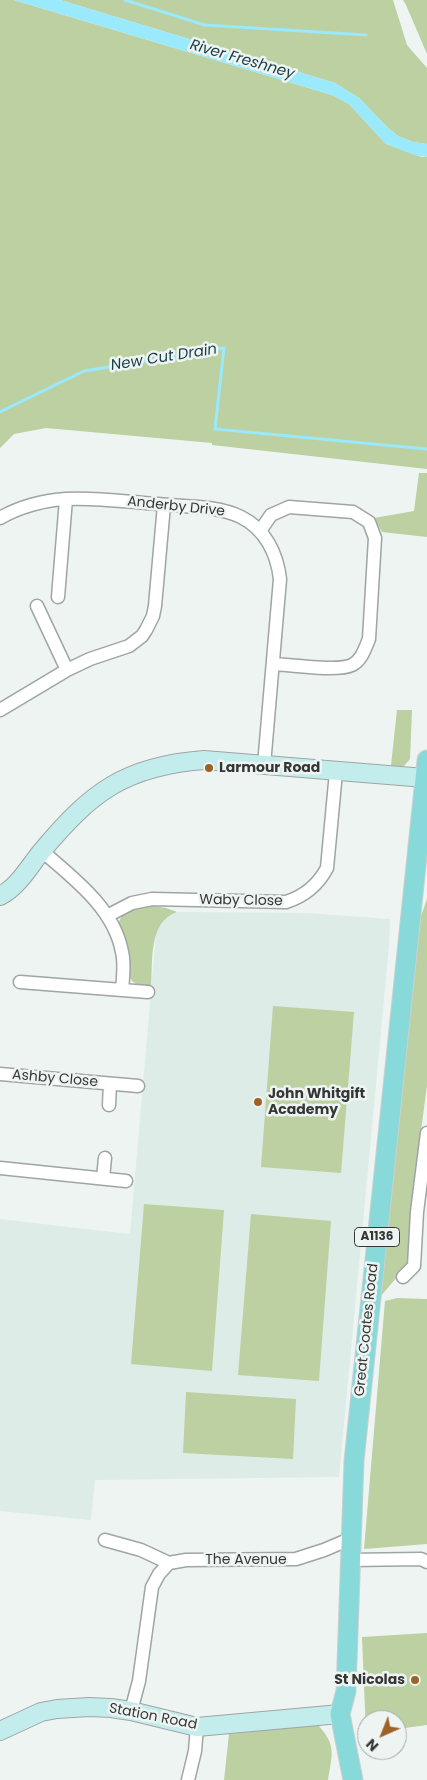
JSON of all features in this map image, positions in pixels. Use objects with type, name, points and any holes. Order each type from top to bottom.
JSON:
[{"type":"main road","name":"Great Coates Road","points":[[353,1780],[340,1714],[346,1691],[349,1560],[354,1462],[426,774]]},
{"type":"street","name":"Anderby Drive","points":[[0,518],[33,504],[66,499],[100,499],[225,511],[241,517],[260,531],[269,542],[274,553],[280,578],[264,765]]},
{"type":"street","points":[[58,597],[66,499]]},
{"type":"street","points":[[0,710],[68,670],[90,659],[128,646],[142,636],[153,616],[155,606],[164,505]]},
{"type":"street","points":[[260,531],[270,515],[289,507],[353,512],[369,522],[375,538],[368,639],[363,654],[353,665],[339,668],[274,664]]},
{"type":"street","points":[[37,606],[68,670]]},
{"type":"street","points":[[0,896],[14,886],[78,810],[108,788],[140,772],[173,763],[204,760],[336,772],[426,774]]},
{"type":"street","name":"Waby Close","points":[[107,916],[132,903],[152,899],[286,902],[298,899],[320,881],[327,868],[336,772]]},
{"type":"street","points":[[42,851],[94,898],[107,916],[122,951],[124,966],[122,990]]},
{"type":"street","points":[[20,982],[148,992]]},
{"type":"street","name":"Ashby Close","points":[[0,1074],[138,1086]]},
{"type":"street","name":"Ashby Close","points":[[109,1105],[110,1084]]},
{"type":"street","points":[[403,1277],[414,1266],[417,1212],[427,1133]]},
{"type":"street","points":[[103,1178],[105,1158]]},
{"type":"street","points":[[0,1168],[126,1181]]},
{"type":"street","name":"The Avenue","points":[[169,1563],[186,1560],[296,1559],[350,1539]]},
{"type":"street","points":[[105,1540],[142,1550],[169,1563],[159,1574],[152,1586],[139,1681],[131,1711]]},
{"type":"street","points":[[349,1560],[421,1558],[427,1562]]},
{"type":"street","name":"Station Road","points":[[0,1731],[33,1715],[57,1709],[110,1708],[131,1711],[197,1727],[340,1714]]},
{"type":"street","points":[[188,1780],[195,1751],[197,1727]]},
{"type":"shaded area","name":"John Whitgift Academy","points":[[177,912],[307,913],[390,919],[339,1477],[95,1480],[91,1520],[0,1511],[0,1219],[130,1234],[156,934],[158,928],[167,917]]},
{"type":"green space","points":[[0,0],[14,0],[332,95],[349,104],[386,144],[422,157],[427,157],[427,469],[212,445],[212,443],[46,428],[14,434],[0,448]]},
{"type":"green space","points":[[60,0],[393,0],[407,45],[427,68],[427,144],[413,142],[398,136],[359,98],[335,83]]},
{"type":"green space","points":[[403,0],[427,0],[427,54],[406,5]]},
{"type":"green space","points":[[419,473],[427,473],[427,537],[382,532],[374,518],[414,511]]},
{"type":"green space","points":[[397,710],[412,710],[410,759],[404,766],[397,767],[391,765]]},
{"type":"green space","points":[[427,899],[427,1085],[408,1264],[375,1303],[421,916]]},
{"type":"green space","points":[[153,906],[177,912],[161,924],[157,933],[152,954],[151,986],[138,985],[129,976],[117,926],[124,911]]},
{"type":"green space","points":[[273,1006],[354,1012],[341,1173],[261,1167]]},
{"type":"green space","points":[[144,1204],[224,1210],[212,1371],[131,1364]]},
{"type":"green space","points":[[251,1214],[331,1221],[319,1381],[238,1375]]},
{"type":"green space","points":[[397,1298],[427,1299],[427,1544],[364,1549],[385,1301]]},
{"type":"green space","points":[[186,1392],[296,1399],[293,1459],[183,1453]]},
{"type":"green space","points":[[427,1633],[427,1725],[407,1728],[407,1710],[365,1710],[362,1637]]},
{"type":"green space","points":[[318,1725],[331,1745],[332,1757],[328,1780],[224,1780],[229,1734]]},
{"type":"water","name":"River Freshney","points":[[14,0],[60,0],[335,83],[359,98],[398,136],[413,142],[427,144],[427,157],[414,155],[386,144],[349,104],[332,95]]},
{"type":"waterway","points":[[125,0],[205,25],[366,35]]},
{"type":"waterway","name":"New Cut Drain","points":[[0,412],[84,371],[224,348],[215,429],[427,449]]},
{"type":"place","name":"Larmour Road","points":[[209,768]]},
{"type":"place","name":"John Whitgift Academy","points":[[258,1102]]},
{"type":"place","name":"St Nicolas","points":[[415,1680]]}]
